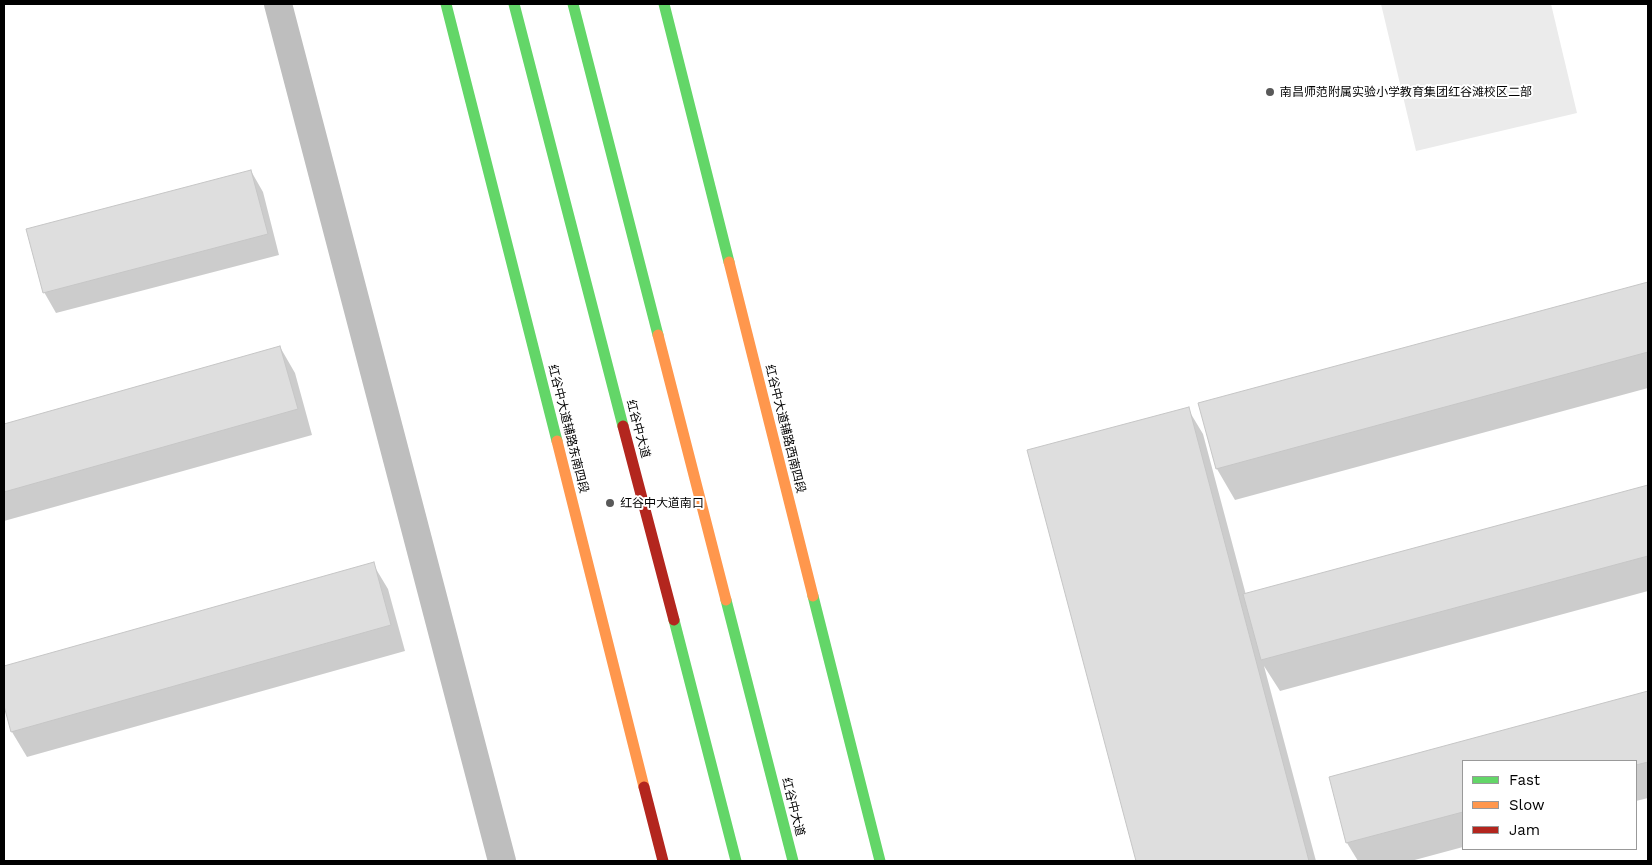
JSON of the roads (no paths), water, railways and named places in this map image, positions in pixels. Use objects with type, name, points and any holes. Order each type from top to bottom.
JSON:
[{"type":"street","points":[[278,4],[502,861]]},
{"type":"street","name":"红谷中大道辅路东南四段","points":[[446,4],[663,861]]},
{"type":"street","name":"红谷中大道","points":[[514,4],[736,861]]},
{"type":"street","name":"红谷中大道","points":[[573,4],[793,861]]},
{"type":"street","name":"红谷中大道辅路西南四段","points":[[664,4],[880,861]]},
{"type":"place","name":"南昌师范附属实验小学教育集团红谷滩校区二部","points":[[1270,92]]},
{"type":"place","name":"红谷中大道南口","points":[[610,503]]}]
